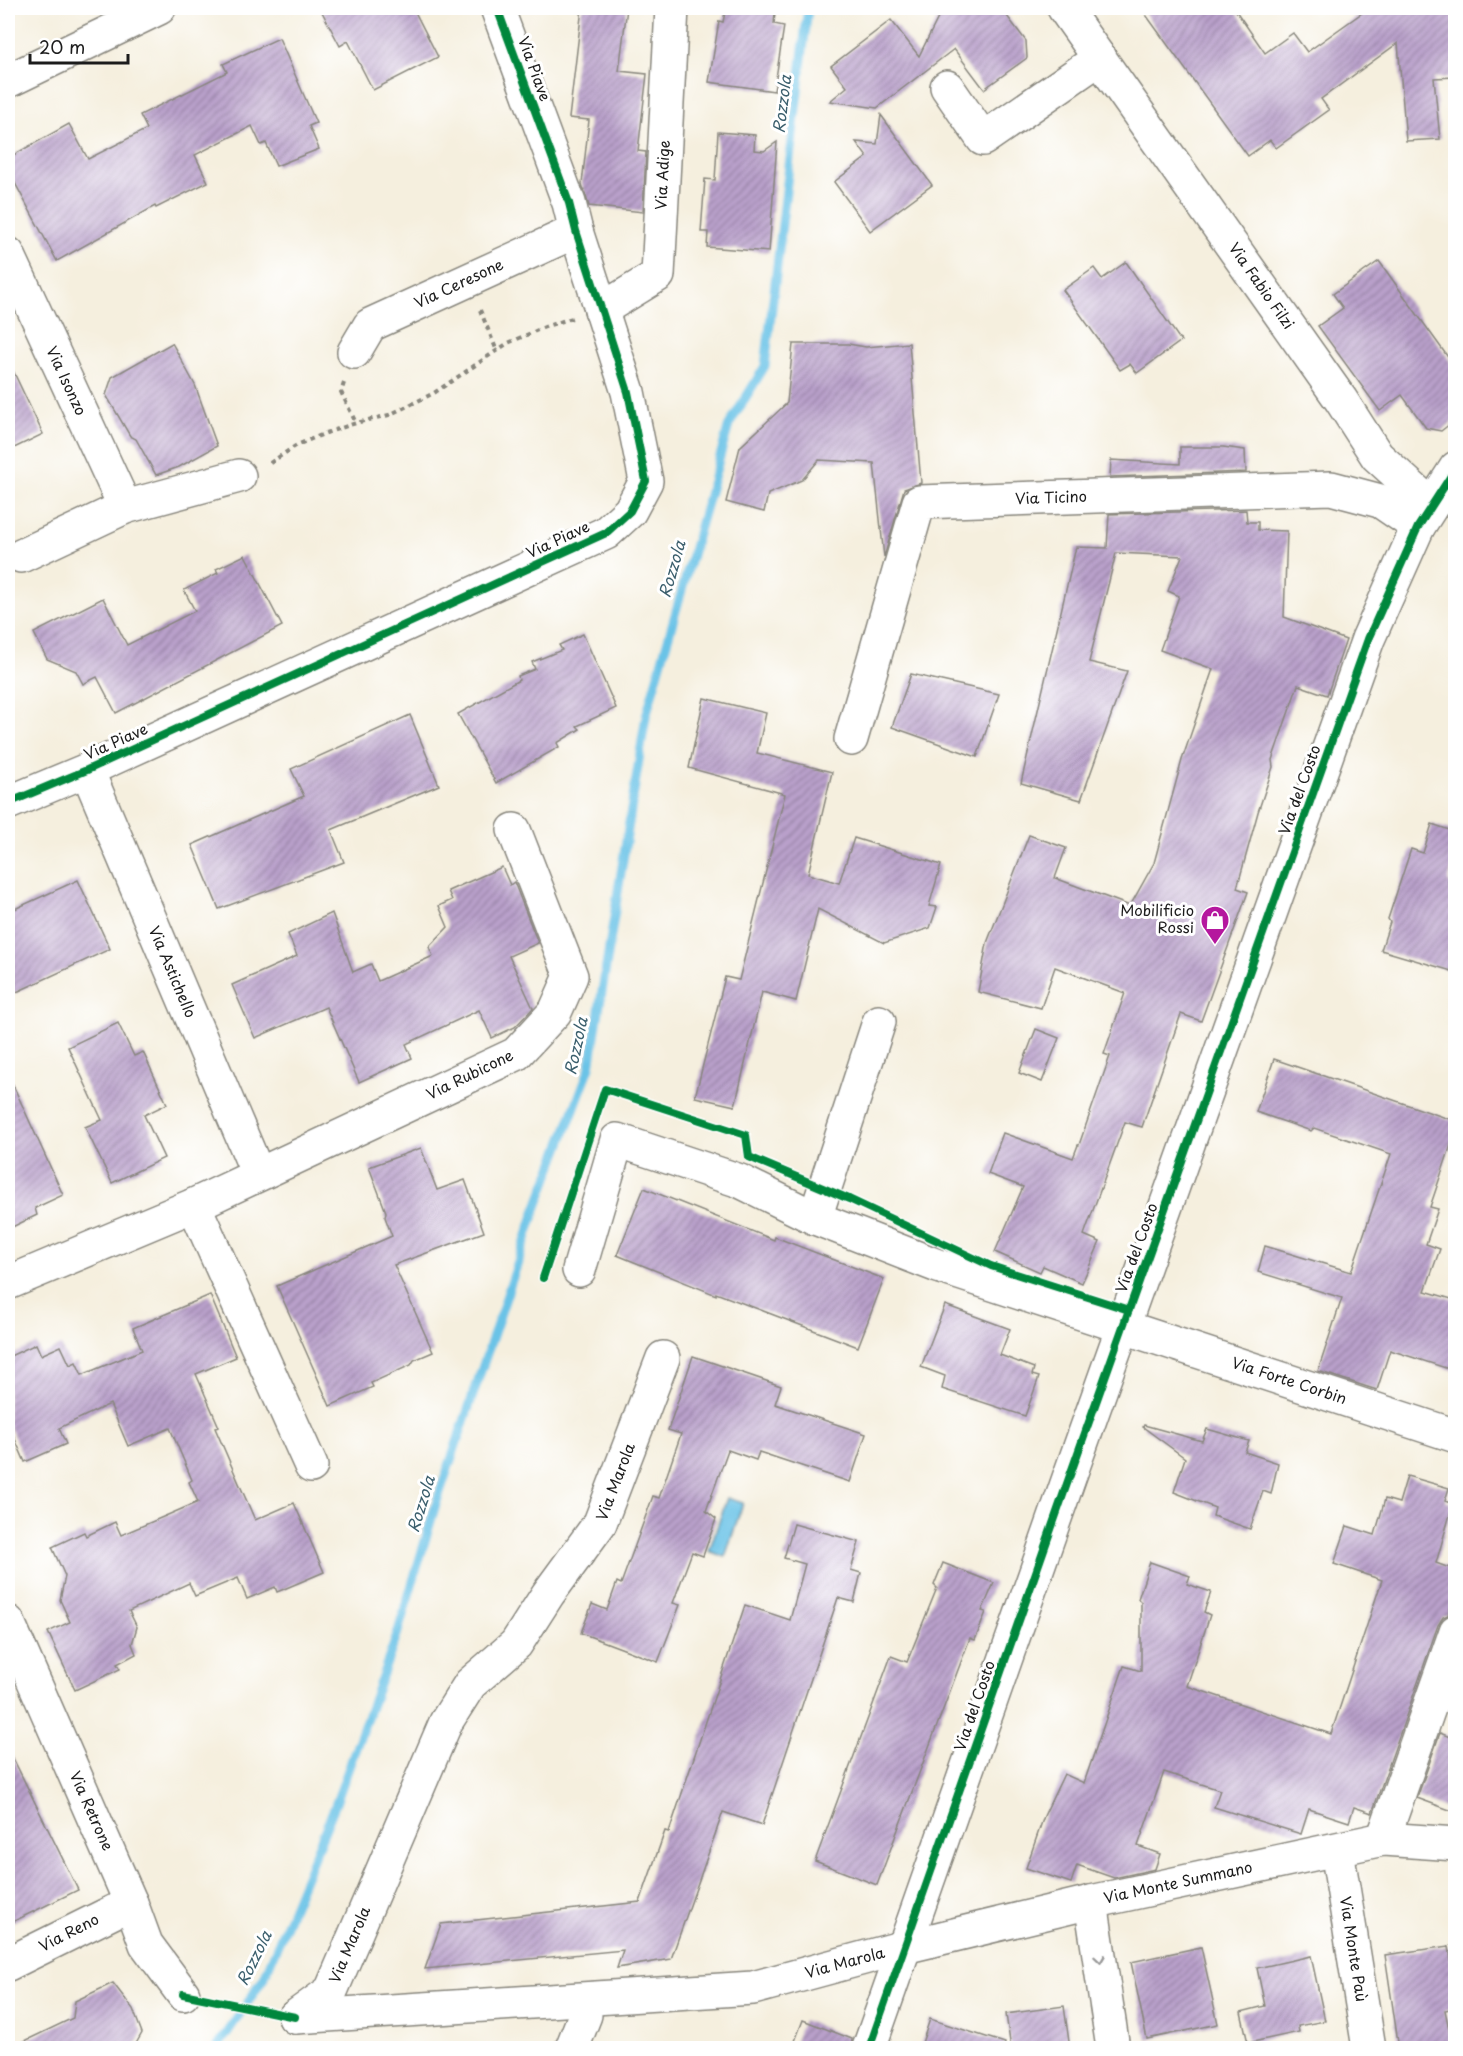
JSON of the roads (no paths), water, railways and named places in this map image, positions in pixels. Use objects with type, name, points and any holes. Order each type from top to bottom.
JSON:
[{"type":"street","points":[[8,81],[159,8]]},
{"type":"street","name":"Via Piave","points":[[8,804],[606,533],[630,511],[646,481],[628,392],[569,203],[497,8]]},
{"type":"street","name":"Via Adige","points":[[601,309],[658,275],[672,8]]},
{"type":"street","name":"Via Fabio Filzi","points":[[1064,8],[1334,390],[1377,456],[1441,497]]},
{"type":"street","points":[[947,87],[983,139],[1100,58]]},
{"type":"street","name":"Via Ceresone","points":[[354,352],[370,325],[576,231]]},
{"type":"street","name":"Via Isonzo","points":[[8,254],[125,507]]},
{"type":"street","points":[[21,556],[125,507],[239,476]]},
{"type":"street","name":"Via Ticino","points":[[852,738],[919,502],[1331,488],[1380,501],[1441,497]]},
{"type":"street","name":"Via del Costo","points":[[870,2049],[904,1947],[1368,639],[1441,497]]},
{"type":"street","name":"Via Astichello","points":[[87,770],[258,1174]]},
{"type":"street","name":"Via Rubicone","points":[[8,1282],[194,1204],[516,1054],[555,1012],[571,976],[514,830]]},
{"type":"street","points":[[814,1218],[879,1022]]},
{"type":"street","name":"Via Forte Corbin","points":[[579,1270],[617,1140],[740,1181],[814,1218],[938,1266],[1455,1436]]},
{"type":"street","points":[[194,1204],[311,1466]]},
{"type":"street","name":"Via Marola","points":[[663,1358],[600,1523],[548,1594],[516,1644],[470,1684],[446,1722],[331,1990],[296,2017],[753,1988],[904,1947]]},
{"type":"street","name":"Via Retrone","points":[[8,1622],[131,1903],[146,1944],[183,1994]]},
{"type":"street","points":[[1383,1839],[1455,1631]]},
{"type":"street","name":"Via Monte Summano","points":[[904,1947],[1091,1902],[1383,1839],[1455,1844]]},
{"type":"street","name":"Via Monte Paù","points":[[1337,1850],[1369,2049]]},
{"type":"street","points":[[1091,1902],[1113,2049]]},
{"type":"street","name":"Via Reno","points":[[8,1964],[131,1903]]},
{"type":"street","points":[[572,2049],[585,2015]]},
{"type":"water","points":[[727,1498],[743,1503],[725,1557],[709,1551]]},
{"type":"waterway","name":"Rozzola","points":[[217,2048],[264,1978],[336,1803],[397,1635],[436,1504],[535,1212],[590,1067],[646,716],[729,425],[765,366],[808,8]]},
{"type":"place","name":"Mobilificio Rossi","points":[[1215,946]]}]
